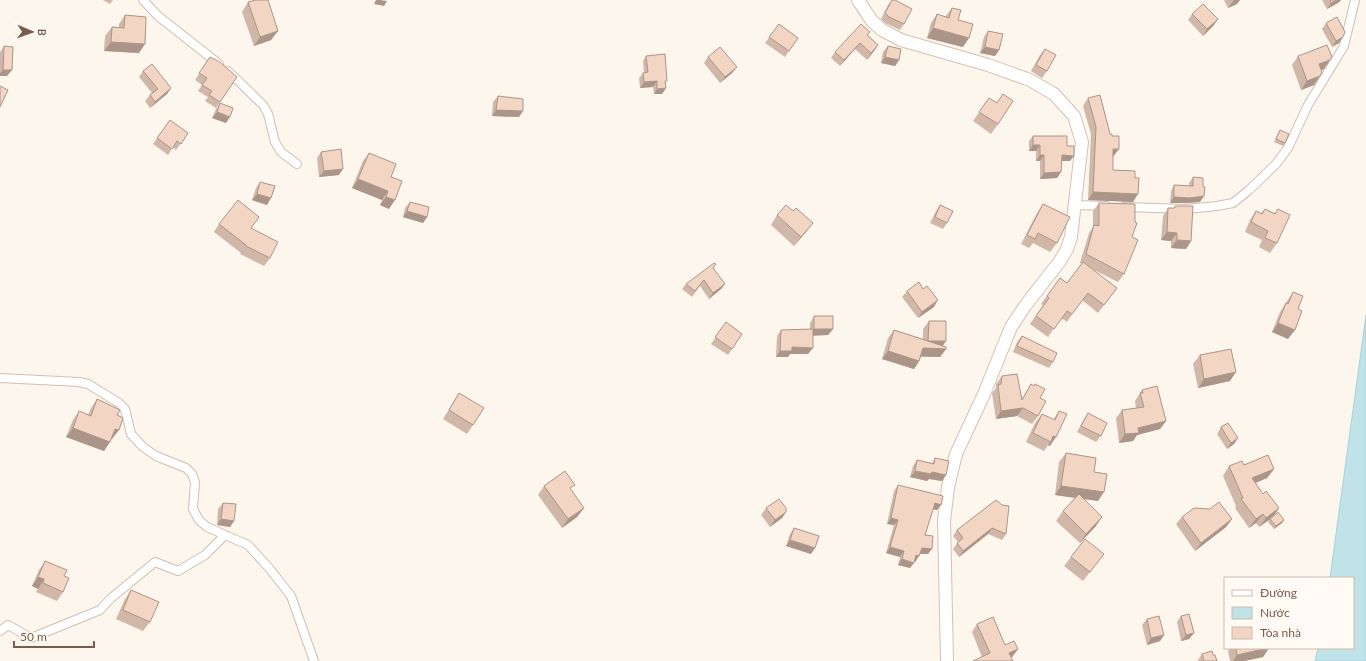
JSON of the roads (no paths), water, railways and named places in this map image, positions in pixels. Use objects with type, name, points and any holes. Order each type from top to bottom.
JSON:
[{"type":"street","points":[[143,0],[158,16],[226,69],[257,99],[268,114],[275,142],[281,152],[297,164]]},
{"type":"street","points":[[858,0],[872,21],[882,30],[901,40],[988,65],[1030,80],[1054,94],[1074,116],[1082,142],[1071,237],[1067,249],[1060,261],[1025,306],[1011,327],[984,394],[956,454],[948,487],[944,521],[947,661]]},
{"type":"street","points":[[1075,205],[1186,209],[1217,206],[1233,202],[1249,190],[1276,164],[1288,148],[1308,105],[1344,46],[1355,0]]},
{"type":"street","points":[[0,378],[79,382],[88,384],[119,403],[125,410],[131,434],[143,447],[156,456],[186,468],[192,474],[195,482],[193,509],[199,520],[207,527],[248,545],[269,568],[291,596],[314,661]]},
{"type":"street","points":[[0,631],[8,625],[31,638],[100,610],[110,599],[155,562],[178,571],[204,555],[225,535]]},
{"type":"water","points":[[1366,315],[1366,661],[1315,661],[1318,649],[1354,649],[1354,577],[1330,577]]}]
